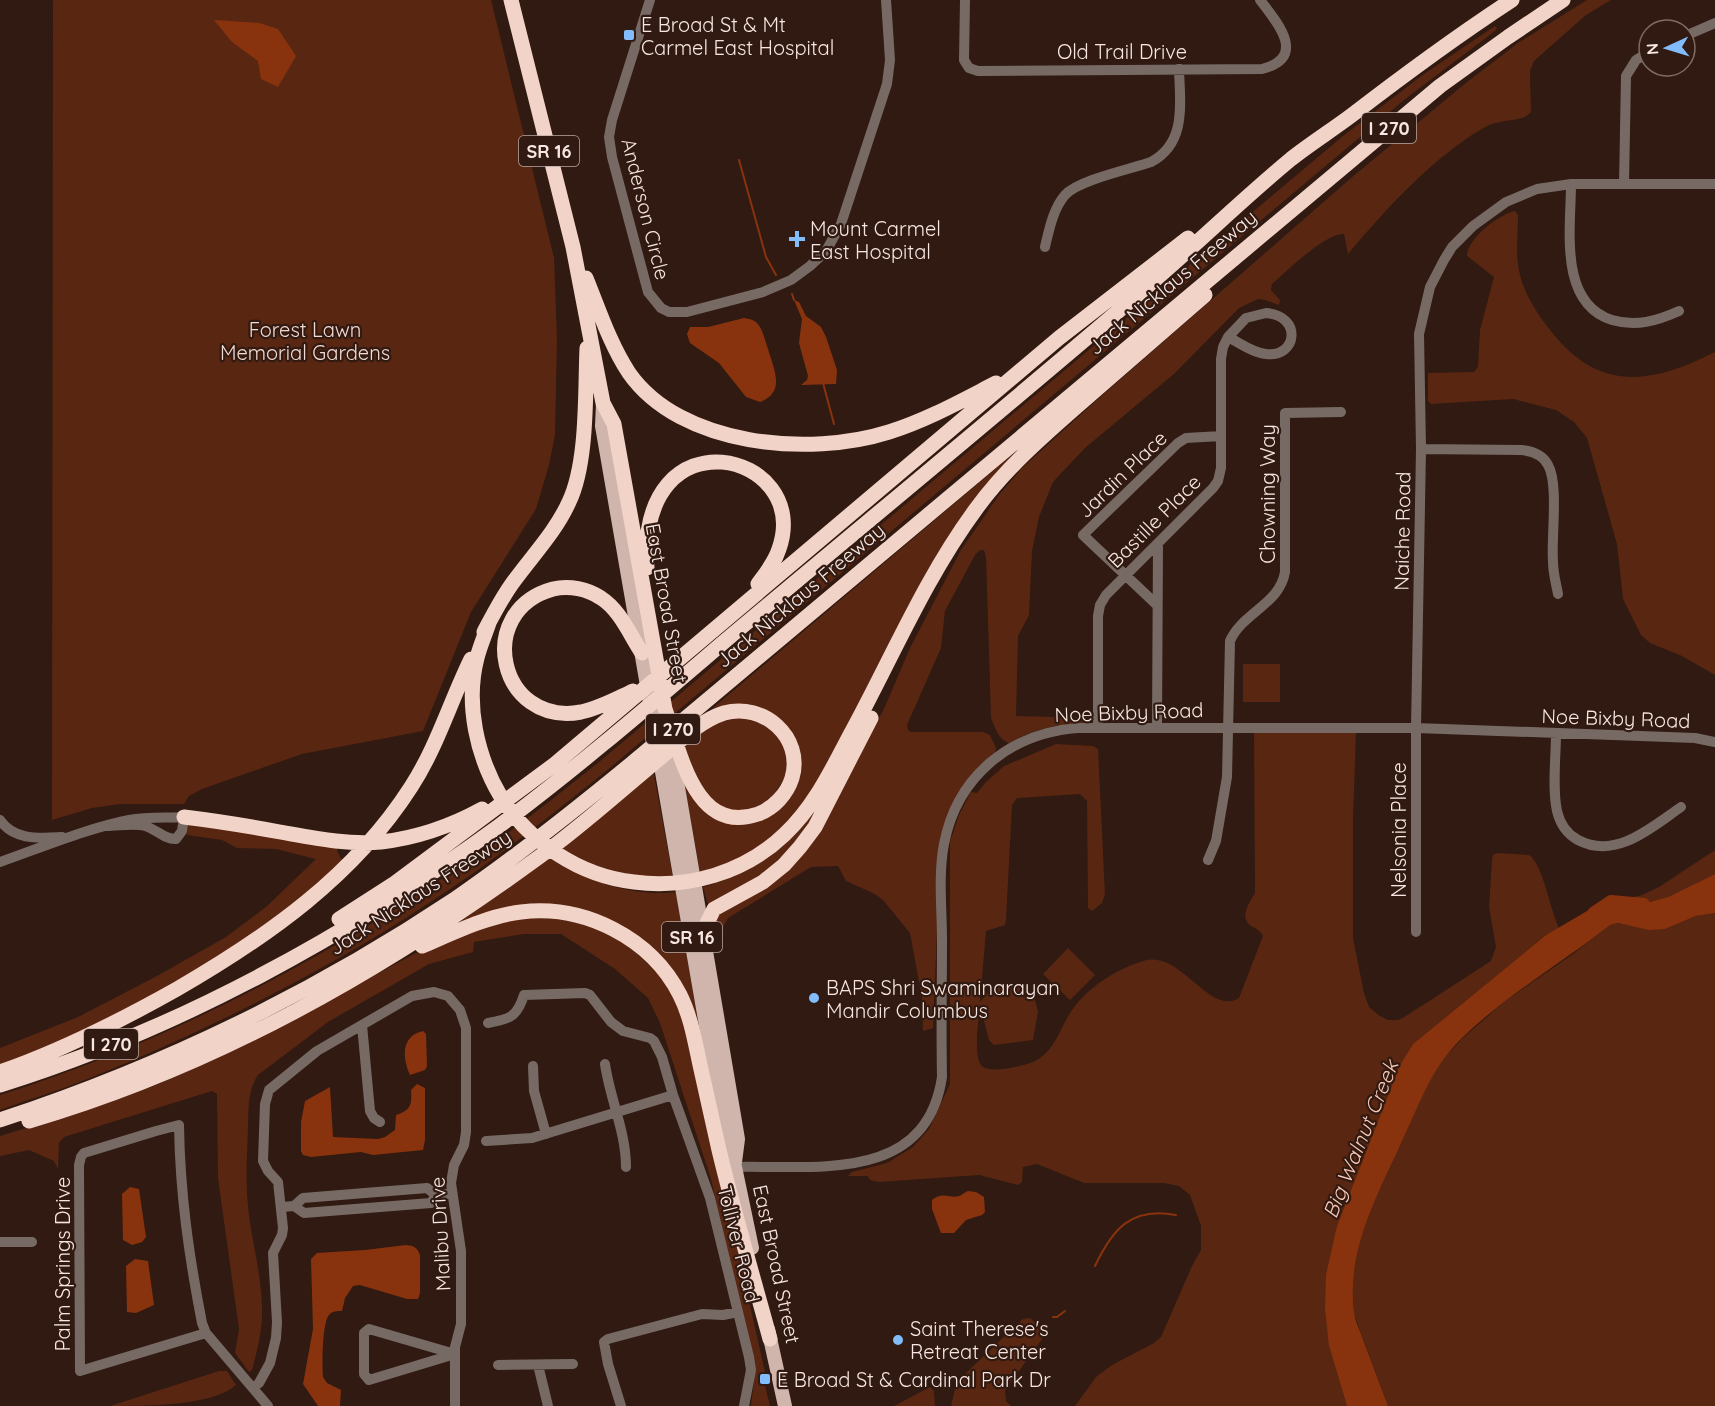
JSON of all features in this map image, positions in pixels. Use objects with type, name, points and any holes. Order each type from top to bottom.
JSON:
[{"type":"highway","name":"East Broad Street","points":[[386,961],[543,854],[685,737],[717,716],[742,711],[754,712],[766,717],[782,731],[789,742],[794,765],[792,777],[781,798],[767,810],[748,816],[736,817],[712,809],[696,791],[676,776],[665,709],[614,424],[603,403],[573,248],[512,0]]},
{"type":"highway","name":"Jack Nicklaus Freeway","points":[[0,1085],[125,1038],[206,1001],[335,933],[406,890],[516,813],[656,699],[1148,285],[1293,158],[1422,61],[1512,0]]},
{"type":"highway","name":"Jack Nicklaus Freeway","points":[[0,1120],[97,1086],[231,1027],[401,934],[492,873],[540,838],[631,764],[1440,86],[1563,0]]},
{"type":"highway","points":[[206,1001],[395,883],[555,764],[1020,370],[1100,305],[1293,158]]},
{"type":"highway","points":[[489,624],[477,658],[473,691],[477,738],[491,778],[509,809],[541,843],[594,873],[617,880],[658,884],[684,882],[715,876],[743,864],[784,835],[820,792],[951,545],[989,492],[1034,444],[1225,278],[1274,225]]},
{"type":"highway","points":[[573,248],[615,349],[630,374],[652,397],[678,416],[732,435],[780,443],[819,444],[877,435],[925,418],[1020,370]]},
{"type":"highway","points":[[0,1072],[58,1050],[124,1018],[205,973],[298,909],[356,858],[385,824],[411,788],[427,760],[468,665],[500,601],[548,537],[570,501],[579,465],[584,426],[587,321]]},
{"type":"highway","points":[[652,637],[647,559],[651,517],[662,491],[674,477],[696,464],[713,461],[738,464],[765,482],[778,501],[783,523],[779,549],[769,570],[721,623]]},
{"type":"highway","points":[[642,653],[612,606],[594,593],[573,587],[543,592],[530,599],[512,620],[504,644],[507,669],[521,694],[535,706],[552,711],[570,713],[594,709],[652,682]]},
{"type":"highway","points":[[704,937],[706,925],[714,909],[775,873],[800,847],[815,827],[874,711],[891,657]]},
{"type":"highway","points":[[184,818],[222,821],[323,839],[380,842],[411,837],[444,826],[522,789]]},
{"type":"highway","points":[[0,1129],[129,1088],[220,1049],[296,1011],[386,961],[451,933],[519,912],[576,914],[592,919],[637,943],[668,975],[687,1013],[726,1179],[770,1339]]},
{"type":"main road","name":"East Broad Street","points":[[603,403],[602,426],[642,653],[676,776],[704,937],[738,1139],[735,1167]]},
{"type":"main road","name":"East Broad Street","points":[[676,776],[726,1141],[735,1167],[785,1406]]},
{"type":"street","name":"Anderson Circle","points":[[650,0],[612,120],[609,131],[610,146],[648,292],[661,308],[679,313],[746,297],[783,285],[810,267],[826,251],[841,224],[887,84],[890,60],[886,0]]},
{"type":"street","name":"Old Trail Drive","points":[[965,0],[964,57],[967,67],[978,71],[1262,69],[1276,63],[1284,54],[1286,38],[1260,0]]},
{"type":"street","points":[[1697,31],[1715,23]]},
{"type":"street","points":[[1624,184],[1626,76],[1637,59]]},
{"type":"street","points":[[1045,247],[1054,214],[1070,190],[1083,183],[1152,162],[1172,146],[1180,122],[1179,69]]},
{"type":"street","points":[[1571,184],[1570,259],[1577,288],[1586,302],[1608,318],[1623,323],[1653,321],[1679,310]]},
{"type":"street","name":"Naiche Road","points":[[1416,728],[1421,449],[1419,334],[1430,287],[1444,260],[1462,236],[1473,226],[1506,202],[1537,189],[1571,184],[1715,184]]},
{"type":"street","points":[[1266,313],[1285,319],[1291,328],[1292,338],[1287,348],[1278,354],[1267,354],[1228,337],[1246,318],[1266,313]]},
{"type":"street","name":"Bastille Place","points":[[1098,727],[1098,616],[1100,605],[1106,595],[1214,488],[1218,481],[1221,468],[1221,359],[1228,337]]},
{"type":"street","name":"Chowning Way","points":[[1208,860],[1216,841],[1227,777],[1230,641],[1239,628],[1276,593],[1283,583],[1285,413],[1341,412]]},
{"type":"street","name":"Jardin Place","points":[[1126,575],[1083,535],[1178,443],[1186,438],[1221,436]]},
{"type":"street","points":[[1421,449],[1521,450],[1537,454],[1543,459],[1548,465],[1553,480],[1552,562],[1558,594]]},
{"type":"street","points":[[1156,727],[1158,544]]},
{"type":"street","points":[[1126,575],[1157,605]]},
{"type":"street","name":"Noe Bixby Road","points":[[735,1167],[841,1166],[863,1162],[879,1158],[902,1147],[921,1130],[935,1107],[942,1077],[942,864],[944,845],[954,812],[976,776],[994,758],[1027,738],[1051,731],[1098,727],[1416,728],[1695,738],[1715,742]]},
{"type":"street","name":"Nelsonia Place","points":[[1416,728],[1416,932]]},
{"type":"street","points":[[1556,733],[1557,811],[1564,828],[1578,839],[1604,846],[1622,843],[1635,838],[1682,807]]},
{"type":"street","points":[[0,862],[71,837],[106,826],[128,820],[184,818],[182,831],[176,839],[171,840],[155,829],[142,825],[106,826]]},
{"type":"street","points":[[0,820],[9,830],[18,835],[38,838],[71,837]]},
{"type":"street","name":"Malibu Drive","points":[[362,1025],[412,996],[434,992],[448,996],[460,1010],[466,1028],[466,1132],[464,1144],[454,1166],[452,1193],[461,1251],[461,1324],[455,1354],[455,1406]]},
{"type":"street","name":"Tolliver Road","points":[[488,1023],[508,1019],[516,1013],[524,995],[585,993],[590,995],[611,1022],[623,1031],[654,1041],[662,1057],[673,1095],[710,1198],[751,1370],[744,1406]]},
{"type":"street","points":[[253,1388],[260,1383],[270,1364],[278,1322],[273,1253],[282,1236],[282,1208],[278,1182],[265,1166],[262,1153],[269,1090],[317,1051],[362,1025],[370,1111],[380,1122]]},
{"type":"street","points":[[605,1064],[608,1086],[626,1149],[626,1167]]},
{"type":"street","points":[[533,1066],[534,1091],[546,1134]]},
{"type":"street","points":[[486,1141],[532,1138],[673,1095]]},
{"type":"street","name":"Palm Springs Drive","points":[[179,1125],[184,1219],[202,1323],[206,1332],[80,1371],[81,1157],[90,1150],[179,1125]]},
{"type":"street","points":[[282,1208],[294,1206],[303,1198],[428,1188],[436,1195],[452,1193]]},
{"type":"street","points":[[0,1242],[32,1242]]},
{"type":"street","points":[[621,1406],[608,1365],[604,1342],[702,1314],[738,1312]]},
{"type":"street","points":[[369,1329],[455,1354],[369,1380],[364,1374],[364,1333],[369,1329]]},
{"type":"street","points":[[206,1332],[268,1406]]},
{"type":"street","points":[[498,1365],[573,1364]]},
{"type":"street","points":[[538,1365],[548,1406]]},
{"type":"green space","name":"Forest Lawn Memorial Gardens","points":[[53,0],[491,0],[554,258],[557,339],[555,435],[536,509],[471,612],[423,731],[302,754],[202,789],[189,796],[184,804],[120,804],[92,808],[52,820]]},
{"type":"green space","points":[[1587,0],[1611,0],[1586,15],[1534,61],[1530,71],[1531,112],[1519,119],[1488,126],[1457,145],[1407,189],[1348,254],[1344,234],[1336,235],[1306,254],[1272,284],[1271,290],[1280,300],[1279,305],[1258,299],[1239,308],[1175,373],[1085,448],[1053,482],[1039,517],[1032,551],[1029,615],[1018,636],[1016,716],[1092,718],[1090,722],[1054,726],[1029,733],[1009,743],[1000,736],[991,718],[986,557],[984,550],[980,550],[975,555],[945,611],[941,648],[907,725],[911,732],[983,732],[990,735],[996,748],[995,752],[979,766],[951,808],[938,909],[933,1028],[923,1031],[922,998],[910,933],[883,900],[846,881],[838,866],[811,867],[728,918],[723,927],[719,953],[715,915],[771,881],[883,711],[910,648],[961,550],[999,495],[1022,468],[1351,178],[1518,43]]},
{"type":"green space","points":[[1495,26],[1497,28],[1495,31],[1404,100],[605,772],[494,858],[413,914],[369,941],[232,1015],[138,1058],[0,1110],[0,1095],[133,1046],[261,986],[384,916],[515,828],[599,762],[1343,136],[1424,74]]},
{"type":"green space","points":[[1515,211],[1518,215],[1518,267],[1529,297],[1551,331],[1569,351],[1588,365],[1607,373],[1627,377],[1648,376],[1670,371],[1715,352],[1715,675],[1682,656],[1650,643],[1641,635],[1623,599],[1617,544],[1587,438],[1574,422],[1556,410],[1513,399],[1431,404],[1428,401],[1428,373],[1474,372],[1478,367],[1480,330],[1494,277],[1467,256],[1468,249],[1485,228]]},
{"type":"green space","points":[[1026,443],[1002,470],[799,813],[752,854],[700,873],[685,786],[727,820],[790,793],[784,727],[713,711],[714,707]]},
{"type":"green space","points":[[1243,664],[1280,664],[1280,702],[1243,702]]},
{"type":"green space","points":[[736,718],[755,720],[769,726],[783,744],[787,760],[786,775],[772,799],[747,811],[722,809],[701,793],[684,745],[718,721]]},
{"type":"green space","points":[[1254,732],[1356,732],[1353,938],[1364,993],[1369,1007],[1380,1016],[1388,1020],[1398,1020],[1491,961],[1496,947],[1489,907],[1492,860],[1493,855],[1497,853],[1529,855],[1534,860],[1559,928],[1546,935],[1413,1044],[1400,1065],[1337,1226],[1329,1346],[1347,1406],[1075,1406],[1096,1377],[1112,1365],[1161,1337],[1201,1250],[1201,1226],[1190,1195],[1179,1186],[1164,1183],[1084,1183],[1037,1164],[1023,1167],[1022,1182],[1018,1185],[979,1175],[879,1182],[870,1180],[868,1176],[848,1176],[852,1172],[887,1163],[913,1147],[929,1129],[950,1084],[950,842],[959,815],[971,792],[977,793],[1004,766],[1056,744],[1093,746],[1098,749],[1105,894],[1102,903],[1092,911],[1088,908],[1087,801],[1080,794],[1017,798],[1012,805],[1006,920],[1005,925],[986,931],[980,1002],[992,988],[1012,984],[1033,992],[1038,1012],[1033,1040],[994,1045],[989,1040],[980,1005],[977,1047],[983,1067],[1010,1068],[1040,1058],[1050,1049],[1070,1013],[1084,995],[1112,974],[1143,961],[1157,960],[1170,964],[1217,999],[1228,1001],[1239,998],[1263,936],[1247,922],[1245,914],[1255,893]]},
{"type":"green space","points":[[653,770],[673,877],[643,878],[592,866],[560,848]]},
{"type":"green space","points":[[821,802],[814,820],[773,869],[709,907],[703,887],[738,874],[770,855],[797,831]]},
{"type":"green space","points":[[188,822],[338,847],[337,851],[343,862],[306,898],[193,974],[79,1034],[0,1067],[0,1048],[78,1017],[226,937],[266,907],[316,859],[276,849],[237,848],[222,840],[187,835]]},
{"type":"green space","points":[[1715,850],[1715,874],[1668,897],[1646,903],[1612,903],[1642,895],[1659,887]]},
{"type":"green space","points":[[548,857],[577,873],[609,885],[642,892],[676,892],[705,1064],[665,966],[569,909],[443,930]]},
{"type":"green space","points":[[1715,913],[1715,1406],[1388,1406],[1354,1314],[1352,1280],[1356,1251],[1371,1208],[1422,1095],[1439,1063],[1463,1038],[1504,1002],[1610,925],[1618,923],[1649,929],[1665,929],[1696,916]]},
{"type":"green space","points":[[543,915],[610,931],[662,975],[686,1022],[765,1372],[762,1373],[770,1406],[751,1406],[754,1381],[736,1287],[711,1179],[660,1023],[648,998],[615,969],[561,934],[524,934],[474,942],[473,952],[429,964],[328,1022],[258,1075],[249,1100],[247,1182],[262,1314],[258,1346],[252,1370],[249,1372],[235,1353],[239,1329],[218,1178],[217,1094],[212,1091],[64,1137],[59,1143],[58,1169],[54,1161],[29,1150],[0,1156],[0,1136],[108,1103],[161,1083],[242,1046],[416,953],[469,931],[502,921]]},
{"type":"green space","points":[[1068,948],[1095,975],[1070,1000],[1043,974]]},
{"type":"green space","points":[[1030,1318],[1045,1331],[1045,1335],[1005,1390],[1006,1401],[1011,1406],[951,1406],[955,1389],[963,1376],[1023,1319]]},
{"type":"green space","points":[[219,1371],[227,1371],[236,1385],[212,1397],[178,1403],[110,1406]]},
{"type":"green space","points":[[930,1387],[934,1391],[935,1406],[894,1406]]},
{"type":"shaded area","points":[[214,20],[259,23],[278,29],[296,56],[278,87],[261,79],[258,61],[232,42]]},
{"type":"shaded area","points":[[794,300],[799,302],[806,316],[821,327],[826,337],[837,370],[836,384],[801,385],[808,376],[799,343],[802,319]]},
{"type":"shaded area","points":[[744,318],[754,321],[761,328],[775,372],[776,386],[773,392],[760,402],[746,397],[719,363],[690,343],[687,334],[690,327],[708,327]]},
{"type":"shaded area","points":[[1715,874],[1715,913],[1696,916],[1665,929],[1649,930],[1618,923],[1610,925],[1479,1022],[1442,1061],[1421,1098],[1374,1202],[1359,1244],[1355,1266],[1353,1289],[1355,1316],[1388,1406],[1347,1406],[1329,1346],[1325,1308],[1326,1275],[1337,1226],[1400,1065],[1413,1044],[1546,935],[1594,907],[1612,903],[1646,903],[1668,897]]},
{"type":"shaded area","points":[[423,1031],[426,1034],[427,1066],[425,1070],[410,1075],[405,1048],[411,1038]]},
{"type":"shaded area","points":[[417,1084],[425,1088],[423,1150],[373,1155],[361,1152],[311,1157],[303,1155],[301,1122],[305,1101],[330,1087],[333,1137],[378,1139],[395,1130],[396,1115],[410,1106],[411,1090]]},
{"type":"shaded area","points":[[130,1187],[139,1189],[146,1237],[142,1242],[132,1245],[123,1240],[122,1194]]},
{"type":"shaded area","points":[[968,1191],[976,1192],[984,1197],[985,1212],[966,1220],[954,1233],[941,1233],[932,1209],[932,1200],[939,1196],[959,1196]]},
{"type":"shaded area","points":[[406,1245],[415,1247],[420,1255],[418,1299],[407,1299],[360,1285],[353,1286],[345,1298],[342,1311],[329,1315],[324,1335],[323,1377],[327,1383],[341,1390],[340,1406],[318,1406],[303,1384],[313,1329],[311,1259],[317,1253]]},
{"type":"shaded area","points":[[135,1259],[148,1261],[154,1305],[136,1313],[127,1312],[126,1266]]},
{"type":"waterway","points":[[739,160],[766,257],[776,275]]},
{"type":"waterway","points":[[792,294],[794,300]]},
{"type":"waterway","points":[[823,383],[834,424]]},
{"type":"waterway","name":"Big Walnut Creek","points":[[1593,913],[1611,901],[1644,904]]},
{"type":"waterway","points":[[1095,1266],[1108,1242],[1125,1224],[1147,1214],[1176,1215]]},
{"type":"waterway","points":[[1053,1317],[1065,1311]]},
{"type":"place","name":"E Broad St & Mt Carmel East Hospital","points":[[629,35]]},
{"type":"place","name":"Mount Carmel East Hospital","points":[[797,239]]},
{"type":"place","name":"BAPS Shri Swaminarayan Mandir Columbus","points":[[814,998]]},
{"type":"place","name":"Saint Therese's Retreat Center","points":[[898,1340]]},
{"type":"place","name":"E Broad St & Cardinal Park Dr","points":[[765,1379]]}]
